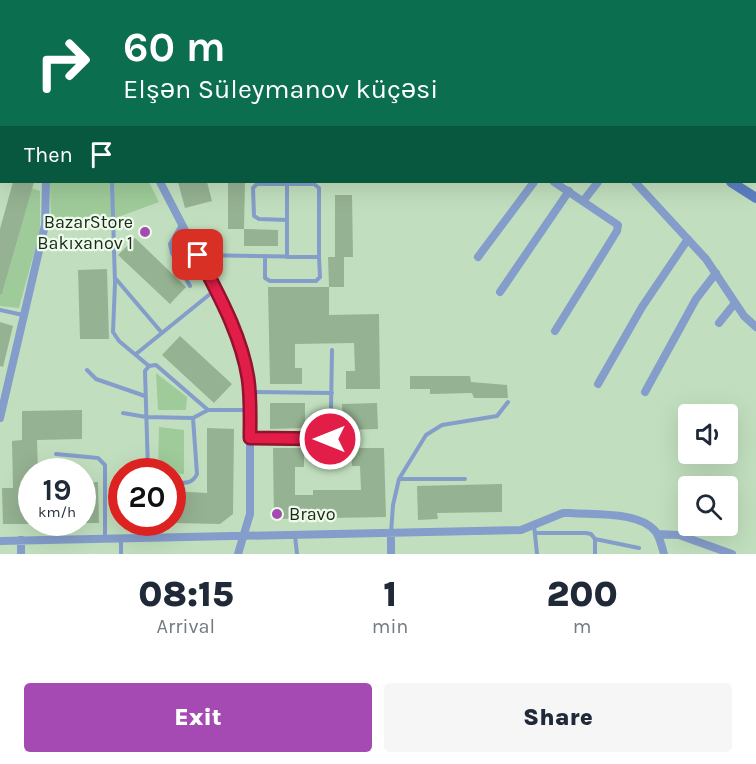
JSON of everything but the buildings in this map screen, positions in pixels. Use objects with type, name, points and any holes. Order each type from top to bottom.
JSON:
[{"type":"main road","points":[[734,183],[756,196]]},
{"type":"street","points":[[0,418],[45,225],[46,183]]},
{"type":"street","points":[[161,183],[232,323],[248,378],[250,514],[238,554]]},
{"type":"street","points":[[478,257],[533,183]]},
{"type":"street","points":[[555,331],[617,231],[618,225],[556,183]]},
{"type":"street","points":[[584,200],[597,183]]},
{"type":"street","points":[[636,183],[688,239],[716,273],[744,316],[756,327]]},
{"type":"street","points":[[500,292],[569,191]]},
{"type":"street","points":[[598,384],[642,307],[688,239]]},
{"type":"street","points":[[645,392],[696,299],[716,273]]},
{"type":"street","points":[[719,323],[735,303]]},
{"type":"street","points":[[0,541],[521,530],[535,529],[563,513],[570,513],[633,518],[648,523],[658,534],[664,554]]},
{"type":"street","points":[[391,534],[391,554]]},
{"type":"street","points":[[658,534],[679,535],[732,554]]},
{"type":"street","points":[[21,540],[21,554]]},
{"type":"lane","points":[[112,183],[115,277],[113,332],[119,341],[149,366]]},
{"type":"lane","points":[[265,256],[265,278],[270,281],[316,281],[320,278],[319,188],[314,184],[257,184],[253,188],[254,216],[259,219],[287,220]]},
{"type":"lane","points":[[287,184],[287,257]]},
{"type":"lane","points":[[182,224],[170,244],[172,253],[190,286]]},
{"type":"lane","points":[[198,255],[319,257]]},
{"type":"lane","points":[[115,277],[162,333]]},
{"type":"lane","points":[[136,354],[215,290]]},
{"type":"lane","points":[[0,310],[24,316]]},
{"type":"lane","points":[[330,467],[332,350]]},
{"type":"lane","points":[[148,458],[145,371],[149,366],[156,365],[208,410]]},
{"type":"lane","points":[[87,370],[96,379],[146,396]]},
{"type":"lane","points":[[249,392],[332,393]]},
{"type":"lane","points":[[391,534],[393,505],[399,479],[426,435],[447,424],[496,416],[508,402]]},
{"type":"lane","points":[[123,413],[146,417],[194,418],[208,410],[250,410]]},
{"type":"lane","points":[[186,483],[195,479],[197,474],[194,418]]},
{"type":"lane","points":[[250,438],[330,439]]},
{"type":"lane","points":[[56,454],[99,458],[105,465],[105,539]]},
{"type":"lane","points":[[399,479],[465,479]]},
{"type":"lane","points":[[537,554],[535,529],[586,533],[596,539],[639,548]]},
{"type":"lane","points":[[295,536],[297,554]]},
{"type":"lane","points":[[121,538],[121,554]]},
{"type":"lane","points":[[595,554],[596,539]]},
{"type":"green space","points":[[50,183],[150,183],[159,202],[99,224],[51,224]]},
{"type":"green space","points":[[32,188],[40,191],[40,231],[19,308],[0,306],[0,291],[3,291]]},
{"type":"green space","points":[[156,373],[187,397],[186,410],[158,410]]},
{"type":"green space","points":[[159,427],[184,430],[184,458],[158,458]]},
{"type":"place","name":"BazarStore Bakıxanov 1","points":[[145,232]]},
{"type":"place","name":"Bravo","points":[[277,514]]},
{"type":"route","points":[[198,255],[232,323],[241,349],[248,378],[250,438],[330,439]]}]
